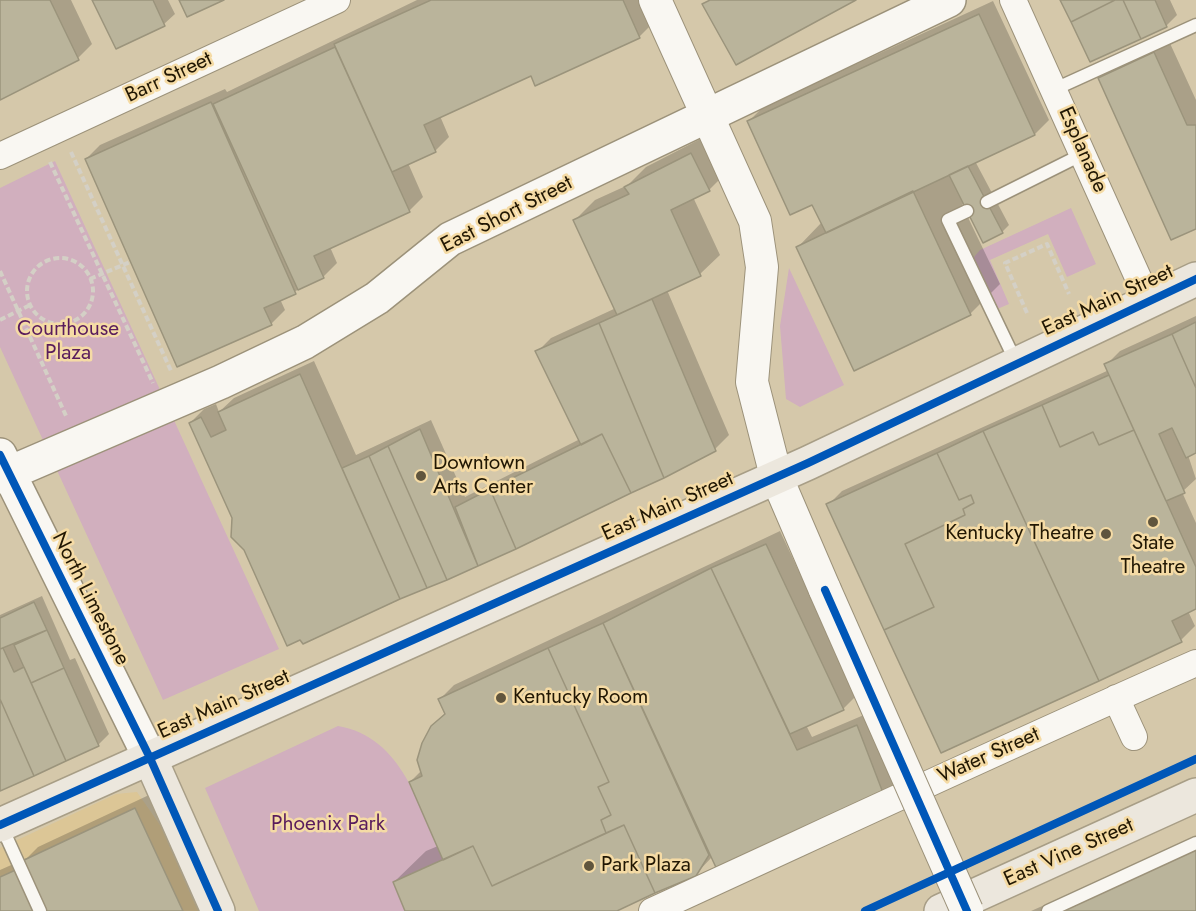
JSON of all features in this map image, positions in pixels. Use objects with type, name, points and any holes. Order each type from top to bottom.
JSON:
[{"type":"main road","name":"East Short Street","points":[[3,468],[221,382],[305,342],[378,298],[450,239],[949,0]]},
{"type":"main road","name":"East Main Street","points":[[1,825],[776,476],[1196,279]]},
{"type":"main road","name":"North Limestone","points":[[3,468],[150,758]]},
{"type":"main road","points":[[150,758],[218,911]]},
{"type":"main road","name":"East Vine Street","points":[[941,911],[1196,795]]},
{"type":"street","name":"Barr Street","points":[[0,156],[338,0]]},
{"type":"street","points":[[655,0],[750,207],[761,251],[752,382],[776,476],[968,911]]},
{"type":"street","name":"Esplanade","points":[[1012,0],[1055,89],[1149,302]]},
{"type":"street","name":"Water Street","points":[[652,911],[755,861],[1196,663]]},
{"type":"street","points":[[1116,698],[1134,737]]},
{"type":"lane","points":[[1055,89],[1196,25]]},
{"type":"lane","points":[[987,202],[1083,154]]},
{"type":"lane","points":[[967,211],[948,220],[1016,364]]},
{"type":"lane","points":[[1,825],[40,911]]},
{"type":"lane","points":[[1048,911],[1196,843]]},
{"type":"path","points":[[71,152],[176,382]]},
{"type":"path","points":[[50,162],[153,384]]},
{"type":"path","points":[[1026,313],[1005,263],[1047,244],[1069,294]]},
{"type":"path","points":[[50,259],[73,260],[82,266],[90,279],[93,294],[90,304],[76,320],[66,323],[45,320],[30,305],[28,283],[33,273],[50,259]]},
{"type":"path","points":[[90,279],[130,262]]},
{"type":"path","points":[[0,271],[68,421]]},
{"type":"path","points":[[0,320],[30,305]]},
{"type":"shaded area","points":[[137,792],[160,825],[198,911],[0,911],[0,848],[116,794]]},
{"type":"green space","name":"Courthouse Plaza","points":[[55,161],[279,649],[163,700],[0,347],[0,188]]},
{"type":"green space","points":[[1071,208],[1096,264],[1067,277],[1048,234],[990,260],[1009,304],[995,310],[974,265],[974,257],[980,250]]},
{"type":"green space","points":[[789,268],[844,385],[800,407],[786,399],[780,326]]},
{"type":"green space","name":"Phoenix Park","points":[[338,726],[360,733],[378,744],[393,759],[406,777],[416,797],[443,860],[393,882],[406,911],[259,911],[205,788]]},
{"type":"building","points":[[0,0],[50,0],[79,60],[0,100]]},
{"type":"building","points":[[92,0],[153,0],[165,26],[116,49]]},
{"type":"building","points":[[179,0],[224,0],[187,17]]},
{"type":"building","points":[[431,0],[623,0],[640,38],[535,86],[531,76],[424,125],[436,152],[392,172],[334,44]]},
{"type":"building","points":[[710,0],[856,0],[736,65],[702,4]]},
{"type":"building","points":[[1060,0],[1115,0],[1071,22]]},
{"type":"building","points":[[1115,0],[1123,0],[1141,39],[1090,62],[1071,22]]},
{"type":"building","points":[[1123,0],[1155,0],[1167,27],[1141,39]]},
{"type":"building","points":[[979,14],[1035,135],[826,233],[812,205],[790,215],[747,121]]},
{"type":"building","points":[[335,47],[410,212],[314,256],[324,278],[298,290],[213,104]]},
{"type":"building","points":[[1154,52],[1187,125],[1196,125],[1196,229],[1171,240],[1098,78]]},
{"type":"building","points":[[211,102],[296,294],[264,308],[272,325],[177,367],[85,159]]},
{"type":"building","points":[[691,153],[710,191],[671,210],[701,276],[617,315],[573,220],[629,194],[624,187]]},
{"type":"building","points":[[968,166],[1003,233],[983,243],[949,175]]},
{"type":"building","points":[[913,191],[971,315],[854,371],[796,247]]},
{"type":"building","points":[[652,299],[716,451],[664,478],[599,323]]},
{"type":"building","points":[[1196,322],[1196,388],[1172,334]]},
{"type":"building","points":[[599,323],[664,478],[631,493],[602,434],[581,445],[535,351]]},
{"type":"building","points":[[1172,334],[1196,388],[1196,453],[1186,458],[1172,428],[1159,434],[1185,493],[1166,501],[1104,364]]},
{"type":"building","points":[[300,374],[400,599],[303,644],[300,640],[287,646],[244,550],[231,537],[232,518],[189,423],[201,417],[211,437],[226,430],[218,412]]},
{"type":"building","points":[[1109,375],[1134,430],[1099,445],[1093,432],[1060,447],[1042,405]]},
{"type":"building","name":"Kentucky Theatre","points":[[1042,405],[1060,447],[1093,432],[1099,445],[1134,430],[1196,567],[1196,609],[1172,621],[1182,642],[1099,681],[983,431]]},
{"type":"building","name":"Downtown Arts Center","points":[[420,429],[478,566],[447,580],[388,446]]},
{"type":"building","points":[[983,431],[1099,681],[941,753],[884,630],[934,607],[905,544],[965,515],[963,509],[974,503],[971,495],[959,500],[937,453]]},
{"type":"building","points":[[602,434],[631,493],[516,549],[490,489]]},
{"type":"building","points":[[388,446],[447,580],[427,588],[369,456]]},
{"type":"building","points":[[937,453],[959,500],[971,495],[974,503],[963,509],[965,515],[905,544],[934,607],[884,630],[826,504]]},
{"type":"building","points":[[369,456],[427,588],[400,599],[342,468]]},
{"type":"building","points":[[490,489],[516,549],[478,566],[455,507]]},
{"type":"building","points":[[766,544],[844,710],[790,734],[711,568]]},
{"type":"building","points":[[711,568],[797,750],[857,725],[885,798],[719,874],[603,623]]},
{"type":"building","points":[[34,602],[47,630],[0,649],[0,618]]},
{"type":"building","points":[[603,623],[709,855],[696,876],[655,893],[624,825],[606,833],[601,820],[611,815],[598,787],[609,782],[548,648]]},
{"type":"building","points":[[47,630],[64,668],[31,683],[14,645]]},
{"type":"building","points":[[3,648],[14,672],[24,667],[66,761],[34,776],[0,699],[0,649]]},
{"type":"building","points":[[548,648],[609,782],[598,787],[611,815],[601,820],[606,833],[492,886],[473,846],[443,860],[409,782],[422,776],[417,760],[422,743],[431,726],[445,714],[438,699]]},
{"type":"building","points":[[64,668],[99,746],[66,761],[31,683]]},
{"type":"building","points":[[0,699],[34,776],[0,791]]},
{"type":"building","points":[[135,808],[183,911],[45,911],[22,861]]},
{"type":"building","name":"Park Plaza","points":[[624,825],[655,893],[617,911],[405,911],[393,882],[473,846],[492,886]]},
{"type":"building","points":[[1196,845],[1196,911],[1046,911]]},
{"type":"building","points":[[20,868],[35,911],[0,911],[0,877]]},
{"type":"cycle path","points":[[0,825],[808,463],[1196,279]]},
{"type":"cycle path","points":[[0,455],[150,758],[218,911]]},
{"type":"cycle path","points":[[825,590],[967,911]]},
{"type":"cycle path","points":[[865,911],[1196,759]]},
{"type":"place","name":"Downtown Arts Center","points":[[421,476]]},
{"type":"place","name":"State Theatre","points":[[1153,522]]},
{"type":"place","name":"Kentucky Theatre","points":[[1106,534]]},
{"type":"place","name":"Kentucky Room","points":[[501,698]]},
{"type":"place","name":"Park Plaza","points":[[589,866]]}]
